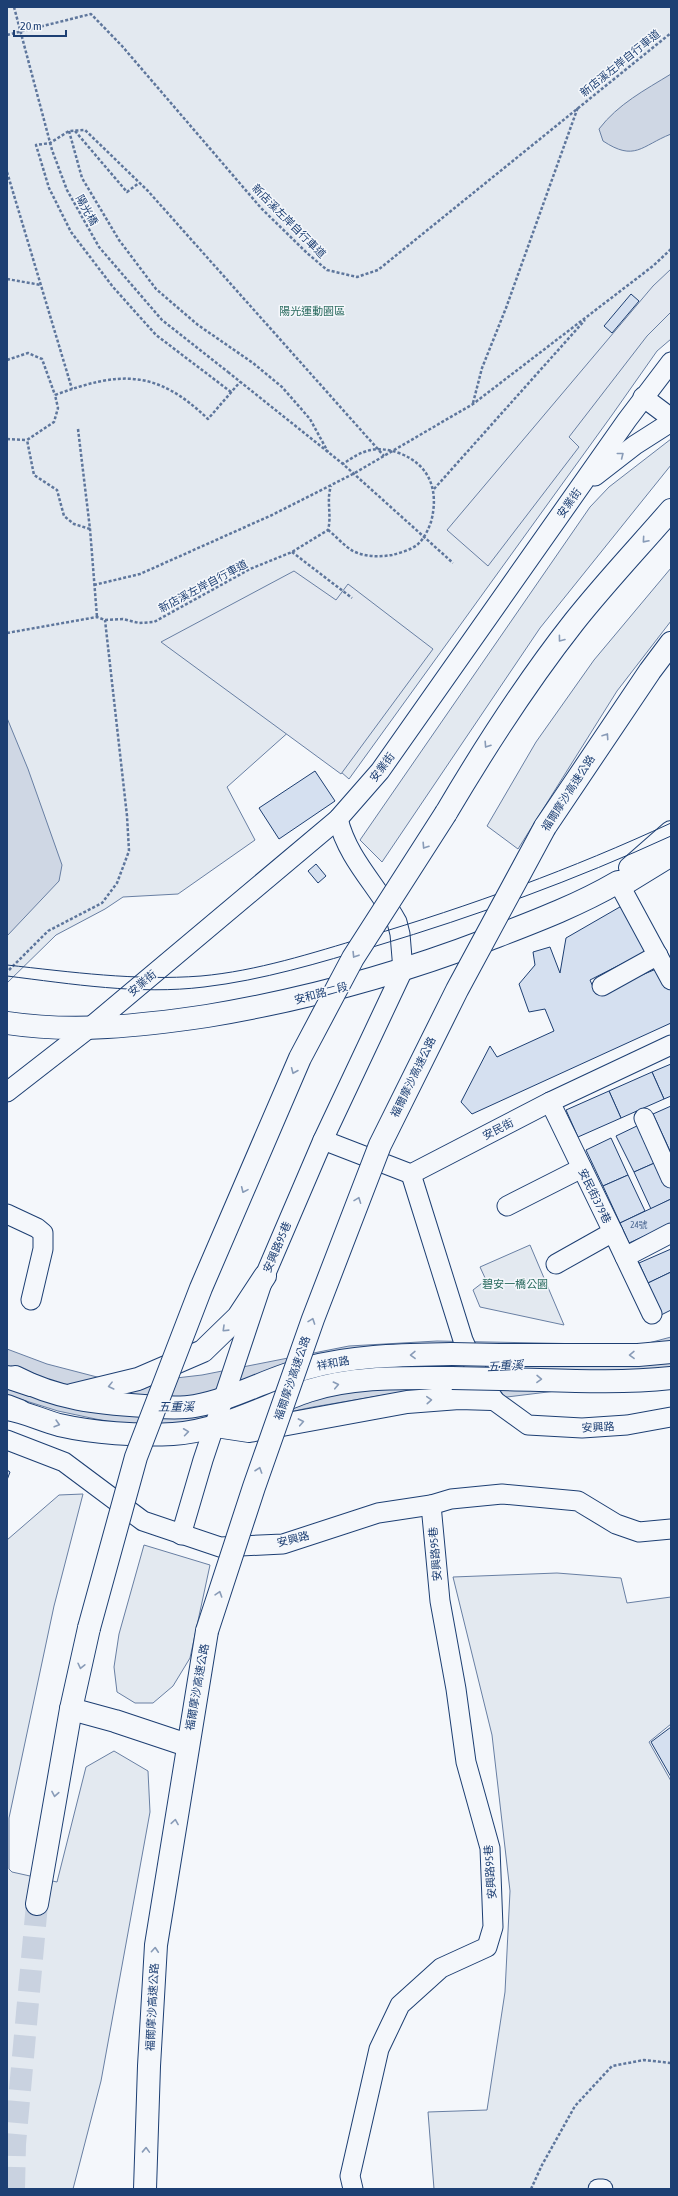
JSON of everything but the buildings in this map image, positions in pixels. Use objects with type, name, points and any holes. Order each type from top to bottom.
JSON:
[{"type":"main road","points":[[37,1904],[71,1709],[89,1628],[136,1457],[201,1288],[300,1058],[353,958],[446,813],[484,749],[536,673],[574,622],[671,510]]},
{"type":"main road","name":"福爾摩沙高速公路","points":[[144,2189],[156,1945],[187,1745],[207,1631],[254,1487],[313,1319],[380,1145],[457,990],[545,827],[650,671],[671,643]]},
{"type":"main road","name":"安和路二段","points":[[618,882],[622,874],[671,832]]},
{"type":"main road","name":"安和路二段","points":[[7,1023],[36,1027],[88,1028],[152,1025],[282,1003],[403,970],[528,924],[618,882],[627,882],[671,855]]},
{"type":"main road","points":[[63,1397],[138,1379],[203,1351],[238,1317],[265,1276]]},
{"type":"main road","name":"祥和路","points":[[7,1372],[31,1385],[63,1397],[104,1404],[174,1408],[195,1406],[225,1398],[306,1368],[342,1360],[382,1356],[622,1355],[671,1352]]},
{"type":"main road","points":[[7,1377],[31,1385]]},
{"type":"main road","name":"祥和路","points":[[11,1409],[58,1424],[101,1432],[173,1434],[216,1426],[309,1391],[346,1383],[382,1379],[539,1379],[596,1383],[634,1382],[671,1378]]},
{"type":"main road","points":[[216,1426],[249,1431],[407,1402],[489,1396]]},
{"type":"main road","points":[[71,1709],[116,1721],[187,1745]]},
{"type":"street","name":"安業街","points":[[7,1092],[88,1028],[338,820],[380,771],[643,397],[671,362]]},
{"type":"street","points":[[643,397],[671,418]]},
{"type":"street","points":[[580,488],[635,445],[671,422]]},
{"type":"street","points":[[338,820],[341,835],[349,852],[397,922],[400,934],[403,970]]},
{"type":"street","points":[[618,882],[671,980]]},
{"type":"street","points":[[602,986],[658,955]]},
{"type":"street","name":"安興路95巷","points":[[181,1535],[203,1460],[216,1426],[265,1276],[323,1140],[403,970]]},
{"type":"street","name":"安民街","points":[[410,1174],[550,1102],[671,1045]]},
{"type":"street","name":"安民街379巷","points":[[550,1102],[613,1232],[556,1264]]},
{"type":"street","points":[[644,1118],[671,1178]]},
{"type":"street","points":[[323,1140],[410,1174],[463,1340],[489,1396]]},
{"type":"street","points":[[507,1206],[582,1168]]},
{"type":"street","points":[[7,1214],[37,1228],[43,1233],[43,1249],[31,1300]]},
{"type":"street","points":[[613,1232],[652,1314]]},
{"type":"street","points":[[625,1257],[671,1233]]},
{"type":"street","name":"安興路","points":[[489,1396],[528,1425],[582,1428],[627,1426],[671,1417]]},
{"type":"street","name":"安興路","points":[[10,1441],[64,1462],[143,1522],[220,1547],[283,1544],[378,1513],[431,1505],[451,1499],[502,1494],[578,1500],[616,1524],[639,1532],[671,1529]]},
{"type":"street","name":"安興路95巷","points":[[353,2189],[350,2176],[379,2049],[400,2005],[441,1968],[487,1947],[493,1927],[490,1848],[466,1762],[456,1689],[440,1600],[431,1505]]},
{"type":"street","points":[[598,2189],[603,2189]]},
{"type":"path","name":"陽光橋","points":[[14,7],[50,143],[67,190],[99,247],[162,320],[343,464],[453,562]]},
{"type":"path","name":"新店溪左岸自行車道","points":[[7,35],[90,14],[122,46],[267,214],[327,270],[357,277],[378,270],[671,33]]},
{"type":"path","name":"新店溪左岸自行車道","points":[[473,404],[482,368],[506,308],[579,106]]},
{"type":"path","points":[[231,392],[156,335],[113,287],[71,232],[49,188],[36,145],[50,143],[69,132],[85,130],[139,183],[384,456]]},
{"type":"path","points":[[75,131],[127,192],[139,183]]},
{"type":"path","points":[[69,132],[82,178],[119,240],[156,289],[198,325],[253,363],[282,387],[310,419],[328,452]]},
{"type":"path","points":[[7,172],[72,389]]},
{"type":"path","points":[[94,585],[140,574],[272,515],[331,486],[384,456],[473,404],[653,266],[671,249]]},
{"type":"path","points":[[7,279],[41,285]]},
{"type":"path","points":[[434,489],[590,315]]},
{"type":"path","points":[[7,360],[28,353],[42,359],[58,408],[54,422],[27,440],[7,439]]},
{"type":"path","points":[[55,395],[96,382],[117,378],[138,379],[168,388],[189,401],[208,419],[240,382]]},
{"type":"path","points":[[78,429],[90,529],[96,617]]},
{"type":"path","points":[[27,440],[34,475],[57,490],[64,516],[74,524],[90,529]]},
{"type":"path","points":[[331,486],[328,494],[330,520],[328,530],[353,550],[367,556],[386,556],[402,552],[417,545],[424,537],[434,510],[434,489],[428,476],[417,463],[404,455],[392,451],[367,450],[343,464]]},
{"type":"path","name":"新店溪左岸自行車道","points":[[7,633],[96,617],[105,620],[124,619],[139,623],[154,622],[250,569],[292,552],[328,530]]},
{"type":"path","points":[[292,552],[352,598]]},
{"type":"path","points":[[9,970],[48,931],[102,903],[117,883],[129,851],[127,816],[105,620]]},
{"type":"path","points":[[531,2189],[542,2165],[575,2106],[612,2066],[644,2060],[671,2063]]},
{"type":"green space","name":"陽光運動園區","points":[[7,7],[671,7],[671,339],[657,351],[349,779],[292,729],[227,787],[255,840],[178,894],[123,897],[105,909],[56,935],[7,983]]},
{"type":"green space","points":[[671,439],[671,465],[540,628],[382,862],[360,840],[590,507],[609,487]]},
{"type":"green space","points":[[671,568],[671,621],[617,691],[518,849],[487,826],[536,742],[594,660]]},
{"type":"green space","name":"碧安一橋公園","points":[[530,1245],[564,1325],[480,1307],[473,1290],[486,1280],[480,1267]]},
{"type":"green space","points":[[83,1494],[54,1606],[9,1818],[9,1869],[12,1872],[57,1882],[86,1767],[114,1751],[148,1771],[150,1812],[101,2081],[73,2189],[7,2189],[7,1540],[59,1495]]},
{"type":"green space","points":[[144,1545],[210,1565],[190,1658],[173,1686],[153,1703],[135,1703],[117,1692],[114,1667],[119,1634]]},
{"type":"green space","points":[[557,1573],[621,1578],[627,1603],[671,1597],[671,1724],[649,1742],[671,1781],[671,2189],[434,2189],[428,2112],[487,2110],[505,1992],[510,1891],[492,1735],[453,1577]]},
{"type":"shaded area","points":[[671,269],[671,312],[647,336],[569,437],[579,447],[488,566],[447,530],[653,286]]},
{"type":"shaded area","points":[[294,571],[336,600],[348,584],[433,649],[341,774],[161,642]]},
{"type":"water","points":[[671,74],[671,134],[638,150],[631,151],[614,147],[603,141],[599,129],[606,120],[632,98]]},
{"type":"water","points":[[7,718],[28,769],[62,865],[59,881],[7,936]]},
{"type":"water","name":"五重溪","points":[[671,1337],[671,1387],[564,1390],[507,1397],[384,1395],[313,1407],[176,1436],[58,1411],[7,1395],[7,1349],[47,1364],[124,1384],[202,1375],[349,1346],[437,1341],[641,1345]]},
{"type":"tunnel","points":[[14,2189],[15,2144],[37,1904]]},
{"type":"tram line","points":[[7,965],[128,977],[201,976],[222,974],[264,966],[444,913],[520,886],[596,856],[671,823]]},
{"type":"tram line","points":[[7,976],[106,988],[155,990],[204,987],[248,980],[333,959],[488,910],[598,868],[671,836]]}]
